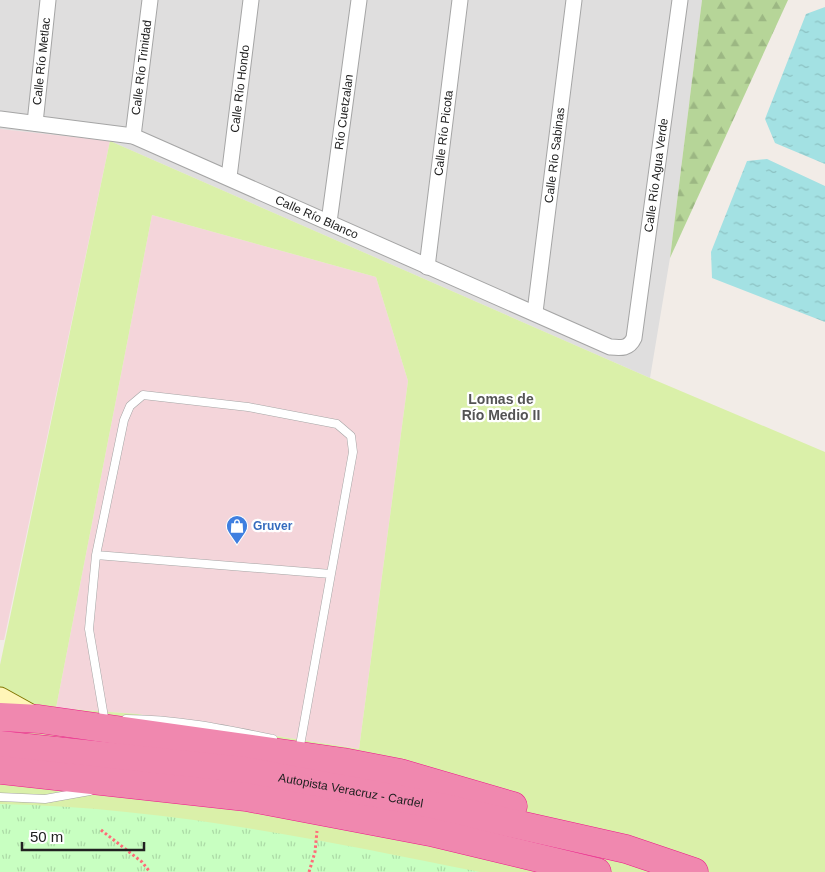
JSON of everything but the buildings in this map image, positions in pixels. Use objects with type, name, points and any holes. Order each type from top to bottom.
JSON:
[{"type":"highway","points":[[0,717],[105,724],[292,747],[400,773],[523,809],[549,822],[563,835]]},
{"type":"highway","name":"Autopista Veracruz - Cardel","points":[[0,745],[244,771],[435,806],[626,849],[694,872]]},
{"type":"highway","name":"Autopista Veracruz - Cardel","points":[[0,770],[246,797],[430,832],[597,872]]},
{"type":"main road","points":[[0,698],[39,719]]},
{"type":"street","name":"Calle Río Metlac","points":[[36,123],[48,0]]},
{"type":"street","name":"Calle Río Trinidad","points":[[133,136],[150,0]]},
{"type":"street","name":"Calle Río Hondo","points":[[229,177],[251,0]]},
{"type":"street","name":"Río Cuetzalan","points":[[329,222],[359,0]]},
{"type":"street","name":"Calle Río Picota","points":[[427,267],[460,0]]},
{"type":"street","name":"Calle Río Sabinas","points":[[535,312],[574,0]]},
{"type":"street","name":"Calle Río Agua Verde","points":[[626,347],[631,344],[634,338],[680,0]]},
{"type":"street","name":"Calle Río Blanco","points":[[0,119],[133,136],[610,346],[626,347]]},
{"type":"lane","points":[[105,724],[89,629],[96,555],[124,420],[130,406],[143,395],[248,408],[337,424],[351,436],[353,452],[332,574],[292,747]]},
{"type":"lane","points":[[96,555],[332,574]]},
{"type":"lane","points":[[0,797],[45,799],[130,784]]},
{"type":"path","points":[[309,872],[317,839],[315,810]]},
{"type":"path","points":[[101,830],[142,862],[150,872]]},
{"type":"shaded area","points":[[0,0],[702,0],[670,258],[650,378],[110,141],[0,129]]},
{"type":"shaded area","points":[[0,129],[110,141],[4,640],[0,640]]},
{"type":"shaded area","name":"Gruver","points":[[152,215],[376,277],[408,381],[359,749],[137,714],[56,708]]},
{"type":"green space","points":[[702,0],[788,0],[670,258]]},
{"type":"green space","points":[[110,141],[650,378],[825,452],[825,872],[0,872],[0,665]],"holes":[[[152,215],[376,277],[408,381],[359,749],[137,714],[56,708]]]},
{"type":"green space","points":[[0,804],[61,806],[181,818],[301,837],[480,872],[0,872]]},
{"type":"water","points":[[825,7],[825,164],[775,143],[765,119],[806,14]]},
{"type":"water","points":[[767,159],[825,186],[825,322],[712,278],[711,252],[747,161]]},
{"type":"place","name":"Gruver","points":[[237,545]]},
{"type":"district","name":"Lomas de Río Medio II","points":[[501,408]]}]
